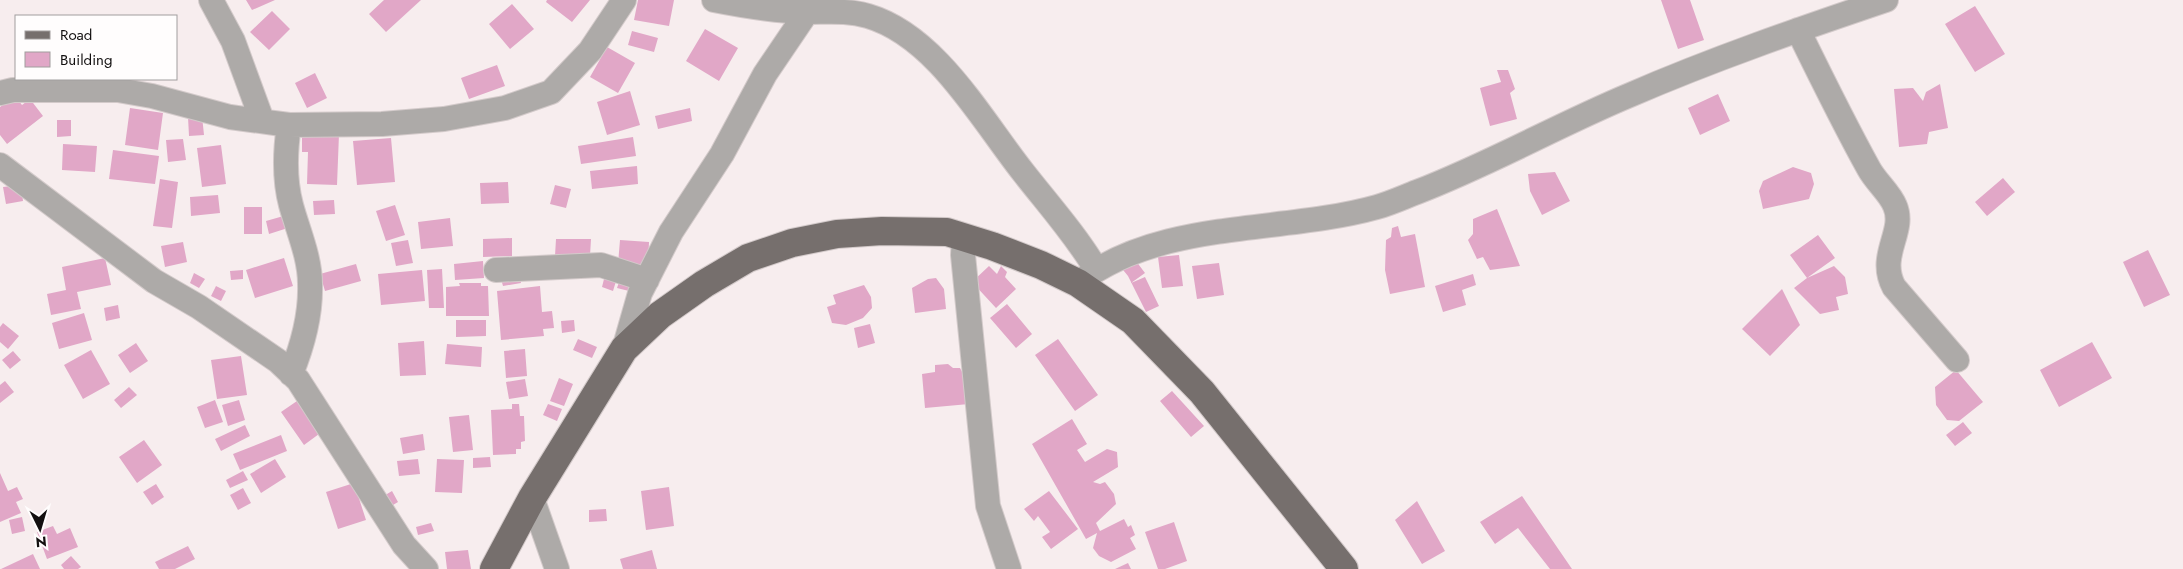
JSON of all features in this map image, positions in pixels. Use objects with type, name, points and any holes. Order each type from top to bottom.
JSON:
[{"type":"main road","points":[[494,569],[532,498],[624,350],[660,315],[704,284],[748,258],[783,246],[837,234],[882,231],[948,232],[1041,265],[1087,276],[1202,392],[1344,569]]},
{"type":"street","points":[[211,0],[233,41],[262,120]]},
{"type":"street","points":[[0,93],[13,90],[118,90],[152,96],[230,118],[262,120],[289,125],[382,124],[444,119],[505,108],[551,92],[590,51],[624,0]]},
{"type":"street","points":[[714,0],[810,6],[867,15],[889,24],[906,34],[949,75],[1022,172],[1082,246],[1087,276],[1136,251],[1176,241],[1377,207],[1453,178],[1630,94],[1798,30],[1886,0]]},
{"type":"street","points":[[624,350],[640,293],[671,232],[722,154],[766,74],[810,6]]},
{"type":"street","points":[[1798,30],[1870,172],[1895,205],[1899,220],[1890,248],[1888,275],[1894,287],[1957,360]]},
{"type":"street","points":[[289,125],[286,173],[291,204],[306,254],[310,283],[308,308],[298,357],[291,374]]},
{"type":"street","points":[[0,165],[154,280],[248,340],[291,374],[325,420],[357,475],[404,546],[426,569]]},
{"type":"street","points":[[964,237],[963,255],[988,506],[1009,569]]},
{"type":"street","points":[[496,270],[601,265],[647,280]]},
{"type":"street","points":[[532,498],[557,569]]},
{"type":"building","points":[[246,0],[275,0],[252,10]]},
{"type":"building","points":[[384,0],[421,0],[386,32],[369,14]]},
{"type":"building","points":[[547,0],[590,0],[572,22],[546,2]]},
{"type":"building","points":[[638,0],[674,0],[669,26],[634,20]]},
{"type":"building","points":[[1661,0],[1690,0],[1704,40],[1678,49]]},
{"type":"building","points":[[512,4],[534,29],[510,49],[489,24]]},
{"type":"building","points":[[1975,6],[2005,54],[1975,72],[1945,24]]},
{"type":"building","points":[[272,11],[290,29],[269,50],[250,32]]},
{"type":"building","points":[[705,29],[738,48],[719,81],[686,61]]},
{"type":"building","points":[[632,31],[658,38],[654,52],[628,45]]},
{"type":"building","points":[[607,47],[635,63],[618,93],[590,77]]},
{"type":"building","points":[[497,65],[505,86],[469,99],[461,78]]},
{"type":"building","points":[[1497,70],[1508,70],[1515,89],[1510,93],[1517,119],[1490,126],[1480,88],[1501,82]]},
{"type":"building","points":[[315,73],[327,98],[307,108],[295,83]]},
{"type":"building","points":[[1940,84],[1948,128],[1929,132],[1927,144],[1899,147],[1894,89],[1913,88],[1923,101],[1926,92]]},
{"type":"building","points":[[630,91],[640,125],[607,135],[597,102]]},
{"type":"building","points":[[1718,94],[1730,121],[1700,135],[1688,108]]},
{"type":"building","points":[[15,96],[22,105],[30,99],[43,116],[7,144],[0,135],[0,107]]},
{"type":"building","points":[[130,108],[163,113],[158,150],[125,145]]},
{"type":"building","points":[[690,108],[692,121],[658,129],[655,116]]},
{"type":"building","points":[[202,116],[204,135],[189,136],[188,117]]},
{"type":"building","points":[[57,120],[71,120],[71,136],[57,137]]},
{"type":"building","points":[[302,133],[339,134],[337,185],[307,184],[308,152],[302,152]]},
{"type":"building","points":[[633,137],[636,156],[581,164],[578,146]]},
{"type":"building","points":[[391,138],[395,182],[357,185],[353,141]]},
{"type":"building","points":[[183,139],[186,160],[168,162],[166,140]]},
{"type":"building","points":[[63,144],[97,146],[95,172],[62,170]]},
{"type":"building","points":[[221,145],[226,184],[202,187],[197,148]]},
{"type":"building","points":[[113,150],[159,156],[155,184],[109,179]]},
{"type":"building","points":[[637,166],[638,184],[592,189],[590,171]]},
{"type":"building","points":[[1793,167],[1811,173],[1814,184],[1809,199],[1763,209],[1759,191],[1763,181]]},
{"type":"building","points":[[1555,172],[1570,201],[1542,215],[1530,191],[1528,174]]},
{"type":"building","points":[[2003,178],[2015,192],[1987,216],[1975,202]]},
{"type":"building","points":[[160,179],[178,182],[172,228],[153,226]]},
{"type":"building","points":[[508,182],[509,203],[481,204],[480,183]]},
{"type":"building","points":[[21,185],[23,201],[6,204],[3,187]]},
{"type":"building","points":[[555,185],[571,189],[566,208],[550,204]]},
{"type":"building","points":[[218,195],[220,213],[191,216],[190,197]]},
{"type":"building","points":[[334,200],[335,214],[314,215],[313,201]]},
{"type":"building","points":[[395,205],[405,235],[386,241],[376,211]]},
{"type":"building","points":[[244,207],[262,207],[262,234],[244,234]]},
{"type":"building","points":[[1497,209],[1520,266],[1490,270],[1483,257],[1477,259],[1468,240],[1473,234],[1473,219]]},
{"type":"building","points":[[287,215],[291,227],[269,234],[266,221]]},
{"type":"building","points":[[450,218],[453,246],[421,249],[418,222]]},
{"type":"building","points":[[1398,226],[1401,237],[1415,234],[1425,287],[1390,294],[1385,270],[1386,240],[1391,237],[1392,228]]},
{"type":"building","points":[[1818,235],[1835,258],[1807,278],[1790,255]]},
{"type":"building","points":[[512,238],[512,256],[483,257],[483,239]]},
{"type":"building","points":[[556,239],[591,239],[590,256],[555,256]]},
{"type":"building","points":[[408,240],[413,263],[396,266],[391,243]]},
{"type":"building","points":[[620,240],[649,242],[648,266],[618,264]]},
{"type":"building","points":[[183,242],[187,262],[165,267],[161,246]]},
{"type":"building","points":[[2148,250],[2170,295],[2144,307],[2123,262]]},
{"type":"building","points":[[1179,255],[1183,286],[1162,288],[1158,257]]},
{"type":"building","points":[[105,258],[111,285],[77,292],[81,309],[51,315],[47,294],[66,290],[62,267]]},
{"type":"building","points":[[284,258],[293,286],[255,298],[246,270]]},
{"type":"building","points":[[483,261],[484,278],[455,280],[454,264]]},
{"type":"building","points":[[1136,261],[1145,273],[1131,283],[1119,265]]},
{"type":"building","points":[[1219,263],[1224,295],[1197,299],[1192,266]]},
{"type":"building","points":[[356,264],[361,281],[325,291],[320,274]]},
{"type":"building","points":[[989,266],[997,274],[1001,266],[1007,272],[1005,277],[1016,289],[996,308],[972,282]]},
{"type":"building","points":[[1834,266],[1845,277],[1848,294],[1836,297],[1839,310],[1820,314],[1794,288],[1807,278]]},
{"type":"building","points":[[442,269],[444,308],[429,308],[427,270]]},
{"type":"building","points":[[243,270],[243,279],[231,280],[230,271]]},
{"type":"building","points":[[422,270],[425,301],[381,305],[378,274]]},
{"type":"building","points":[[194,273],[205,279],[199,288],[190,283]]},
{"type":"building","points":[[1473,274],[1476,285],[1462,290],[1466,305],[1443,312],[1435,286]]},
{"type":"building","points":[[519,275],[521,283],[503,286],[501,279]]},
{"type":"building","points":[[605,275],[617,278],[613,291],[602,287]]},
{"type":"building","points":[[621,276],[633,279],[629,291],[617,288]]},
{"type":"building","points":[[1145,277],[1159,306],[1146,312],[1131,283]]},
{"type":"building","points":[[936,278],[944,289],[946,309],[915,313],[912,288],[928,279]]},
{"type":"building","points":[[459,283],[481,283],[481,286],[488,286],[489,316],[446,316],[446,287],[460,286]]},
{"type":"building","points":[[864,285],[871,297],[872,308],[863,318],[846,325],[832,323],[827,307],[836,304],[833,295]]},
{"type":"building","points":[[216,286],[226,291],[221,301],[211,296]]},
{"type":"building","points":[[540,286],[542,312],[552,311],[554,328],[543,329],[544,336],[501,340],[497,291]]},
{"type":"building","points":[[1782,289],[1800,325],[1770,356],[1742,329]]},
{"type":"building","points":[[1007,304],[1032,334],[1016,348],[990,318]]},
{"type":"building","points":[[118,305],[120,318],[106,321],[104,308]]},
{"type":"building","points":[[84,313],[92,340],[59,349],[52,323]]},
{"type":"building","points":[[456,320],[486,320],[486,336],[456,337]]},
{"type":"building","points":[[574,320],[575,331],[562,333],[561,321]]},
{"type":"building","points":[[3,323],[19,336],[8,349],[0,342],[0,327]]},
{"type":"building","points":[[870,324],[875,343],[858,348],[854,328]]},
{"type":"building","points":[[578,339],[597,347],[592,358],[573,350]]},
{"type":"building","points":[[1058,339],[1098,395],[1075,411],[1035,355]]},
{"type":"building","points":[[424,341],[426,375],[400,376],[398,343]]},
{"type":"building","points":[[2092,342],[2112,378],[2059,407],[2040,370]]},
{"type":"building","points":[[136,343],[148,361],[130,373],[118,355]]},
{"type":"building","points":[[447,344],[482,347],[481,367],[445,364]]},
{"type":"building","points":[[525,349],[527,376],[506,378],[504,351]]},
{"type":"building","points":[[91,350],[110,384],[83,399],[64,365]]},
{"type":"building","points":[[13,351],[21,360],[10,369],[2,360]]},
{"type":"building","points":[[241,356],[247,395],[217,399],[211,360]]},
{"type":"building","points":[[948,364],[953,368],[960,368],[967,381],[969,404],[925,408],[922,374],[935,372],[935,365]]},
{"type":"building","points":[[1956,370],[1983,402],[1959,421],[1947,420],[1936,405],[1935,387]]},
{"type":"building","points":[[559,378],[573,384],[564,406],[550,401]]},
{"type":"building","points":[[525,379],[528,396],[509,399],[506,382]]},
{"type":"building","points":[[5,381],[14,392],[0,403],[0,385]]},
{"type":"building","points":[[129,387],[137,395],[121,408],[114,400]]},
{"type":"building","points":[[1172,391],[1204,426],[1191,437],[1160,401]]},
{"type":"building","points":[[215,400],[223,422],[205,428],[197,407]]},
{"type":"building","points":[[239,400],[245,420],[228,426],[222,405]]},
{"type":"building","points":[[297,401],[319,434],[304,445],[281,412]]},
{"type":"building","points":[[512,404],[519,404],[520,416],[524,416],[525,441],[521,442],[521,449],[516,449],[516,454],[493,455],[491,410],[512,409]]},
{"type":"building","points":[[548,404],[562,409],[557,421],[543,415]]},
{"type":"building","points":[[469,415],[473,450],[453,452],[449,417]]},
{"type":"building","points":[[1072,419],[1087,444],[1077,450],[1085,462],[1107,449],[1117,452],[1118,467],[1093,482],[1100,484],[1105,482],[1114,494],[1116,504],[1096,523],[1100,531],[1124,519],[1128,527],[1131,525],[1135,535],[1130,538],[1136,549],[1111,562],[1099,556],[1093,548],[1097,533],[1086,539],[1032,444]]},
{"type":"building","points":[[1963,422],[1972,433],[1955,446],[1946,435]]},
{"type":"building","points":[[245,425],[250,436],[221,451],[215,439]]},
{"type":"building","points":[[423,434],[425,450],[403,454],[400,438]]},
{"type":"building","points":[[281,435],[287,451],[240,470],[233,454]]},
{"type":"building","points":[[144,440],[162,465],[137,483],[119,457]]},
{"type":"building","points":[[490,457],[491,467],[473,468],[473,458]]},
{"type":"building","points":[[275,459],[286,477],[261,493],[250,474]]},
{"type":"building","points":[[418,459],[420,474],[399,476],[397,461]]},
{"type":"building","points":[[437,459],[464,460],[462,493],[435,492]]},
{"type":"building","points":[[243,471],[248,480],[230,488],[226,480]]},
{"type":"building","points":[[0,473],[8,491],[17,487],[23,499],[16,502],[21,513],[0,522]]},
{"type":"building","points":[[354,483],[366,520],[338,529],[326,492]]},
{"type":"building","points":[[156,484],[164,497],[152,505],[143,492]]},
{"type":"building","points":[[669,487],[674,526],[646,530],[641,491]]},
{"type":"building","points":[[243,488],[251,503],[238,510],[230,495]]},
{"type":"building","points":[[392,491],[398,502],[388,508],[382,497]]},
{"type":"building","points":[[1049,491],[1078,529],[1051,549],[1042,537],[1050,532],[1038,516],[1034,521],[1024,509]]},
{"type":"building","points":[[1522,496],[1572,569],[1550,569],[1518,528],[1495,544],[1480,522]]},
{"type":"building","points":[[1417,501],[1445,551],[1422,564],[1395,520]]},
{"type":"building","points":[[606,509],[607,521],[589,522],[589,510]]},
{"type":"building","points":[[22,517],[25,531],[12,534],[9,520]]},
{"type":"building","points":[[1174,522],[1187,561],[1165,569],[1158,569],[1145,532]]},
{"type":"building","points":[[431,523],[434,531],[418,535],[416,527]]},
{"type":"building","points":[[53,526],[57,534],[70,528],[78,547],[47,559],[37,532]]},
{"type":"building","points":[[188,546],[195,559],[175,569],[159,569],[155,562]]},
{"type":"building","points":[[468,550],[471,569],[447,569],[445,552]]},
{"type":"building","points":[[652,550],[657,569],[623,569],[620,559]]},
{"type":"building","points":[[33,554],[40,569],[1,569]]},
{"type":"building","points":[[71,556],[81,567],[78,569],[64,569],[61,565]]},
{"type":"building","points":[[1128,563],[1131,569],[1115,569]]}]
